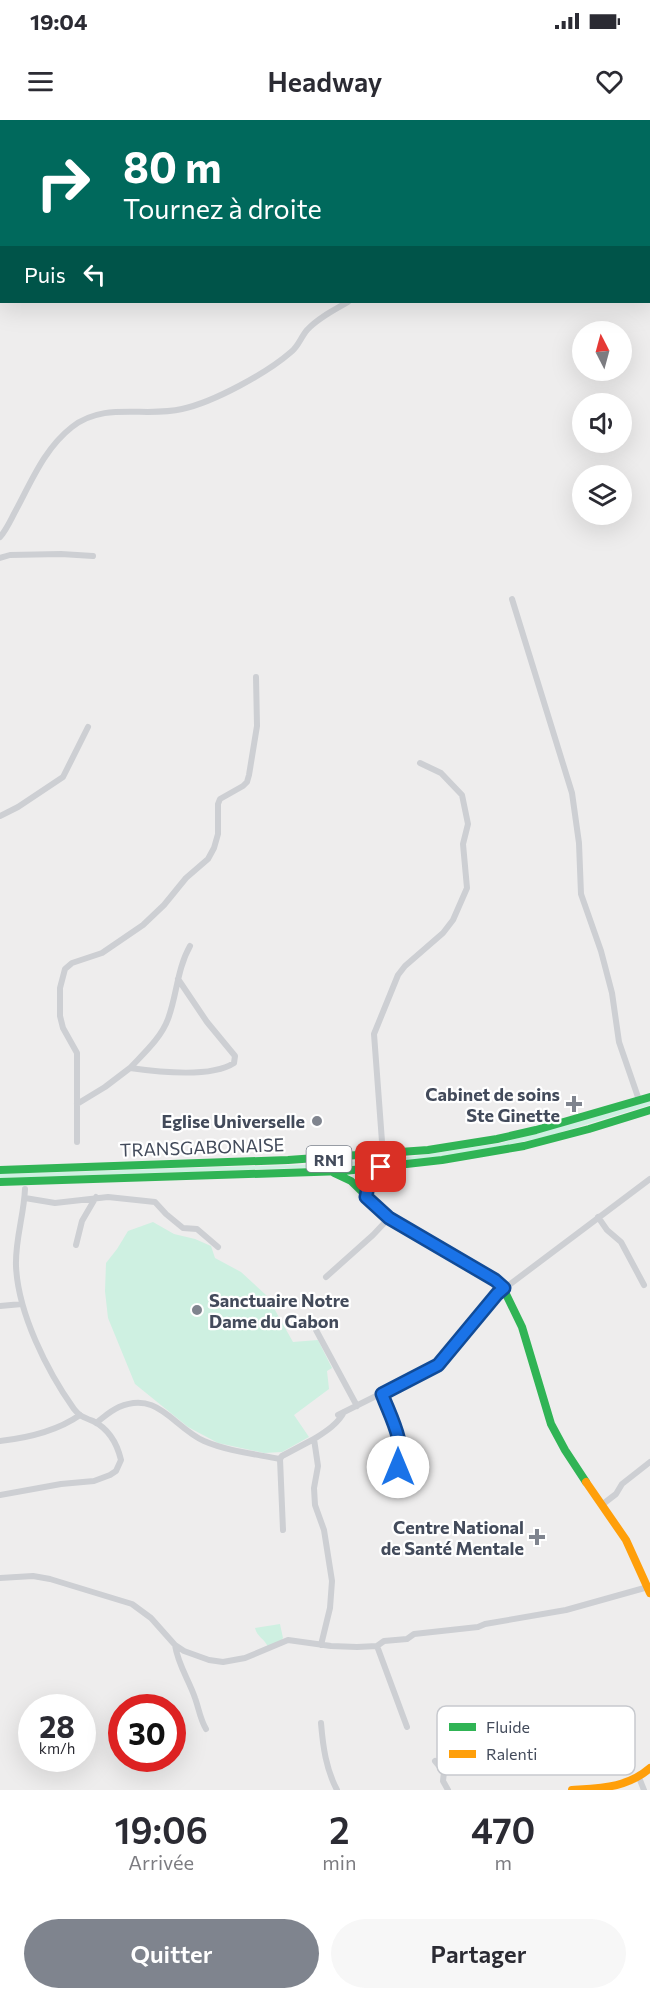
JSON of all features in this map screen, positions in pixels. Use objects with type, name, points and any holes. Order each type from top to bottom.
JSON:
[{"type":"main road","name":"TRANSGABONAISE","points":[[0,1170],[291,1161],[383,1155],[500,1138],[563,1124],[650,1097]]},
{"type":"main road","name":"TRANSGABONAISE","points":[[0,1182],[381,1167],[491,1153],[566,1136],[650,1110]]},
{"type":"main road","points":[[366,1197],[369,1180],[381,1167]]},
{"type":"main road","points":[[325,1171],[351,1180],[389,1218],[495,1280],[504,1288],[519,1318],[551,1424],[564,1448],[627,1540],[649,1590]]},
{"type":"main road","points":[[573,1790],[616,1788],[632,1784],[640,1780],[650,1768]]},
{"type":"street","points":[[0,537],[52,446],[81,420],[94,414],[182,410],[200,404],[253,378],[293,351],[306,331],[346,303]]},
{"type":"street","points":[[0,558],[10,555],[93,556]]},
{"type":"street","points":[[512,599],[572,793],[579,843],[581,894],[602,951],[612,993],[619,1042],[639,1100]]},
{"type":"street","points":[[77,1142],[77,1053],[63,1028],[60,1016],[62,977],[65,969],[72,963],[102,953],[143,925],[164,905],[186,878],[208,860],[218,834],[220,799],[243,786],[249,775],[257,726],[256,677]]},
{"type":"street","points":[[0,816],[18,807],[63,777],[88,727]]},
{"type":"street","points":[[383,1155],[374,1034],[376,1027],[398,975],[453,921],[467,888],[463,844],[468,824],[462,795],[441,773],[420,763]]},
{"type":"street","points":[[77,1104],[130,1068],[160,1035],[168,1019],[185,955],[190,946]]},
{"type":"street","points":[[130,1068],[189,1072],[226,1068],[234,1063],[235,1056],[207,1022],[178,979]]},
{"type":"street","points":[[283,1530],[280,1460],[282,1456],[328,1430],[342,1417],[341,1414],[438,1365],[497,1294],[650,1179]]},
{"type":"street","points":[[0,1495],[61,1484],[94,1481],[110,1476],[121,1460],[105,1428],[75,1411],[51,1373],[22,1304],[16,1257],[25,1189]]},
{"type":"street","points":[[25,1198],[55,1203],[96,1197],[155,1202],[183,1228],[197,1229],[218,1247]]},
{"type":"street","points":[[76,1245],[82,1221],[96,1197]]},
{"type":"street","points":[[598,1216],[607,1230],[621,1242],[644,1285]]},
{"type":"street","points":[[326,1277],[389,1218]]},
{"type":"street","points":[[0,1306],[22,1304]]},
{"type":"street","points":[[316,1330],[357,1406]]},
{"type":"street","points":[[382,1394],[398,1436],[402,1455],[398,1467]]},
{"type":"street","points":[[96,1423],[108,1412],[120,1406],[136,1402],[152,1404],[202,1440],[280,1460]]},
{"type":"street","points":[[0,1441],[23,1439],[80,1415]]},
{"type":"street","points":[[314,1439],[318,1466],[315,1505],[323,1526],[332,1581],[330,1608],[321,1645]]},
{"type":"street","points":[[603,1504],[616,1494],[622,1484],[650,1462]]},
{"type":"street","points":[[0,1578],[33,1576],[50,1579],[132,1605],[151,1617],[175,1645],[184,1651],[209,1660],[223,1662],[245,1658],[288,1640],[321,1645],[377,1646],[384,1641],[407,1639],[414,1634],[478,1627],[566,1610],[649,1590]]},
{"type":"street","points":[[175,1645],[201,1720],[207,1729]]},
{"type":"street","points":[[377,1646],[407,1727]]},
{"type":"street","points":[[321,1723],[322,1746],[327,1767],[338,1790]]},
{"type":"street","points":[[444,1775],[443,1781],[448,1790]]},
{"type":"street","points":[[640,1780],[644,1790]]},
{"type":"green space","points":[[650,1101],[650,1105],[545,1137],[457,1155],[357,1166],[0,1178],[0,1174],[324,1164],[409,1157],[501,1143]]},
{"type":"green space","points":[[153,1222],[174,1234],[211,1246],[215,1258],[241,1272],[267,1296],[293,1342],[318,1340],[332,1368],[327,1371],[329,1389],[294,1415],[309,1437],[282,1452],[264,1453],[218,1443],[188,1427],[135,1384],[108,1318],[105,1291],[106,1263],[128,1231]]},
{"type":"green space","points":[[280,1624],[283,1638],[268,1647],[255,1628]]},
{"type":"traffic: fast","points":[[0,1170],[288,1160],[428,1150],[536,1130],[650,1097]]},
{"type":"traffic: fast","points":[[0,1182],[344,1171],[442,1160],[524,1146],[650,1110]]},
{"type":"traffic: fast","points":[[366,1196],[369,1180],[381,1167]]},
{"type":"traffic: fast","points":[[334,1173],[351,1181],[387,1216],[495,1280],[505,1292],[522,1327],[551,1424],[586,1482]]},
{"type":"traffic: slow","points":[[586,1482],[626,1540],[650,1593]]},
{"type":"traffic: slow","points":[[572,1790],[623,1783],[650,1768]]},
{"type":"place","name":"Cabinet de soins Ste Ginette","points":[[574,1104]]},
{"type":"place","name":"Eglise Universelle","points":[[317,1121]]},
{"type":"place","name":"Sanctuaire Notre Dame du Gabon","points":[[197,1310]]},
{"type":"place","name":"Centre National de Santé Mentale","points":[[537,1537]]},
{"type":"route","points":[[381,1167],[367,1184],[366,1197],[371,1203],[389,1218],[495,1280],[504,1288],[438,1365],[382,1394],[398,1436],[402,1455],[398,1467]]}]
